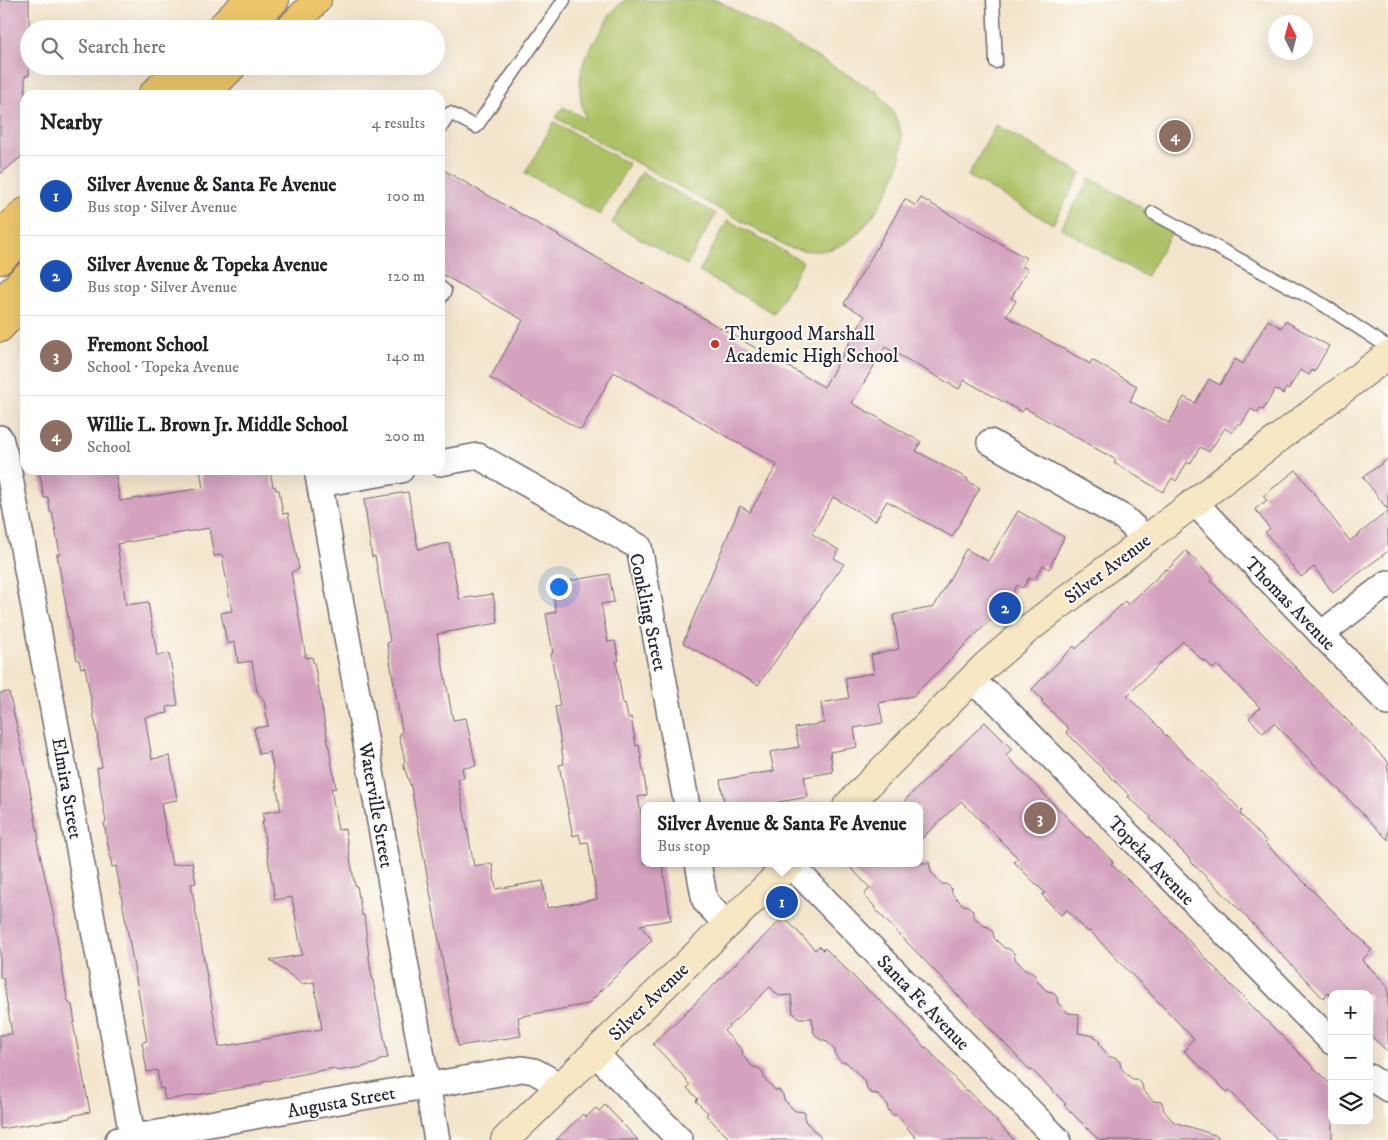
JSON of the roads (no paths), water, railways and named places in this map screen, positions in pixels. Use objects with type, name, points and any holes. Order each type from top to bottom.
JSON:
[{"type":"highway","points":[[228,20],[248,0]]},
{"type":"highway","points":[[255,20],[275,0]]},
{"type":"highway","points":[[278,20],[297,0]]},
{"type":"highway","points":[[298,20],[317,0]]},
{"type":"highway","points":[[157,90],[172,75]]},
{"type":"highway","points":[[183,90],[199,75]]},
{"type":"highway","points":[[210,90],[224,75]]},
{"type":"highway","points":[[229,90],[243,75]]},
{"type":"highway","points":[[0,233],[20,216]]},
{"type":"highway","points":[[0,260],[20,242]]},
{"type":"highway","points":[[0,303],[20,282]]},
{"type":"highway","points":[[0,328],[20,306]]},
{"type":"street","name":"Silver Avenue","points":[[851,802],[970,681],[1028,629],[1145,538],[1195,503],[1388,355]]},
{"type":"street","name":"Elmira Street","points":[[0,438],[10,476],[128,1139]]},
{"type":"street","points":[[990,442],[1124,518],[1145,538]]},
{"type":"street","name":"Conkling Street","points":[[445,462],[478,456],[638,547],[686,802]]},
{"type":"street","points":[[319,477],[350,475]]},
{"type":"street","name":"Waterville Street","points":[[319,477],[437,1140]]},
{"type":"street","name":"Thomas Avenue","points":[[1195,503],[1388,703]]},
{"type":"street","points":[[1321,634],[1388,583]]},
{"type":"street","name":"Topeka Avenue","points":[[970,681],[996,700],[1328,1038]]},
{"type":"street","points":[[699,867],[705,901],[728,925]]},
{"type":"street","name":"Silver Avenue","points":[[505,1140],[787,867]]},
{"type":"street","name":"Santa Fe Avenue","points":[[793,867],[1058,1140]]},
{"type":"street","points":[[595,1053],[680,1140]]},
{"type":"street","name":"Augusta Street","points":[[128,1139],[522,1069],[534,1071],[561,1086]]},
{"type":"street","points":[[1373,1080],[1388,1090]]},
{"type":"lane","points":[[445,121],[450,113],[476,127],[564,0]]},
{"type":"lane","points":[[993,0],[996,62]]},
{"type":"lane","points":[[1153,213],[1322,304],[1388,347]]},
{"type":"place","name":"Willie L. Brown Jr. Middle School","points":[[1175,136]]},
{"type":"place","name":"Thurgood Marshall Academic High School","points":[[715,344]]},
{"type":"place","name":"Silver Avenue & Topeka Avenue","points":[[1005,608]]},
{"type":"place","name":"Fremont School","points":[[1040,818]]},
{"type":"place","name":"Silver Avenue & Santa Fe Avenue","points":[[782,902]]}]
